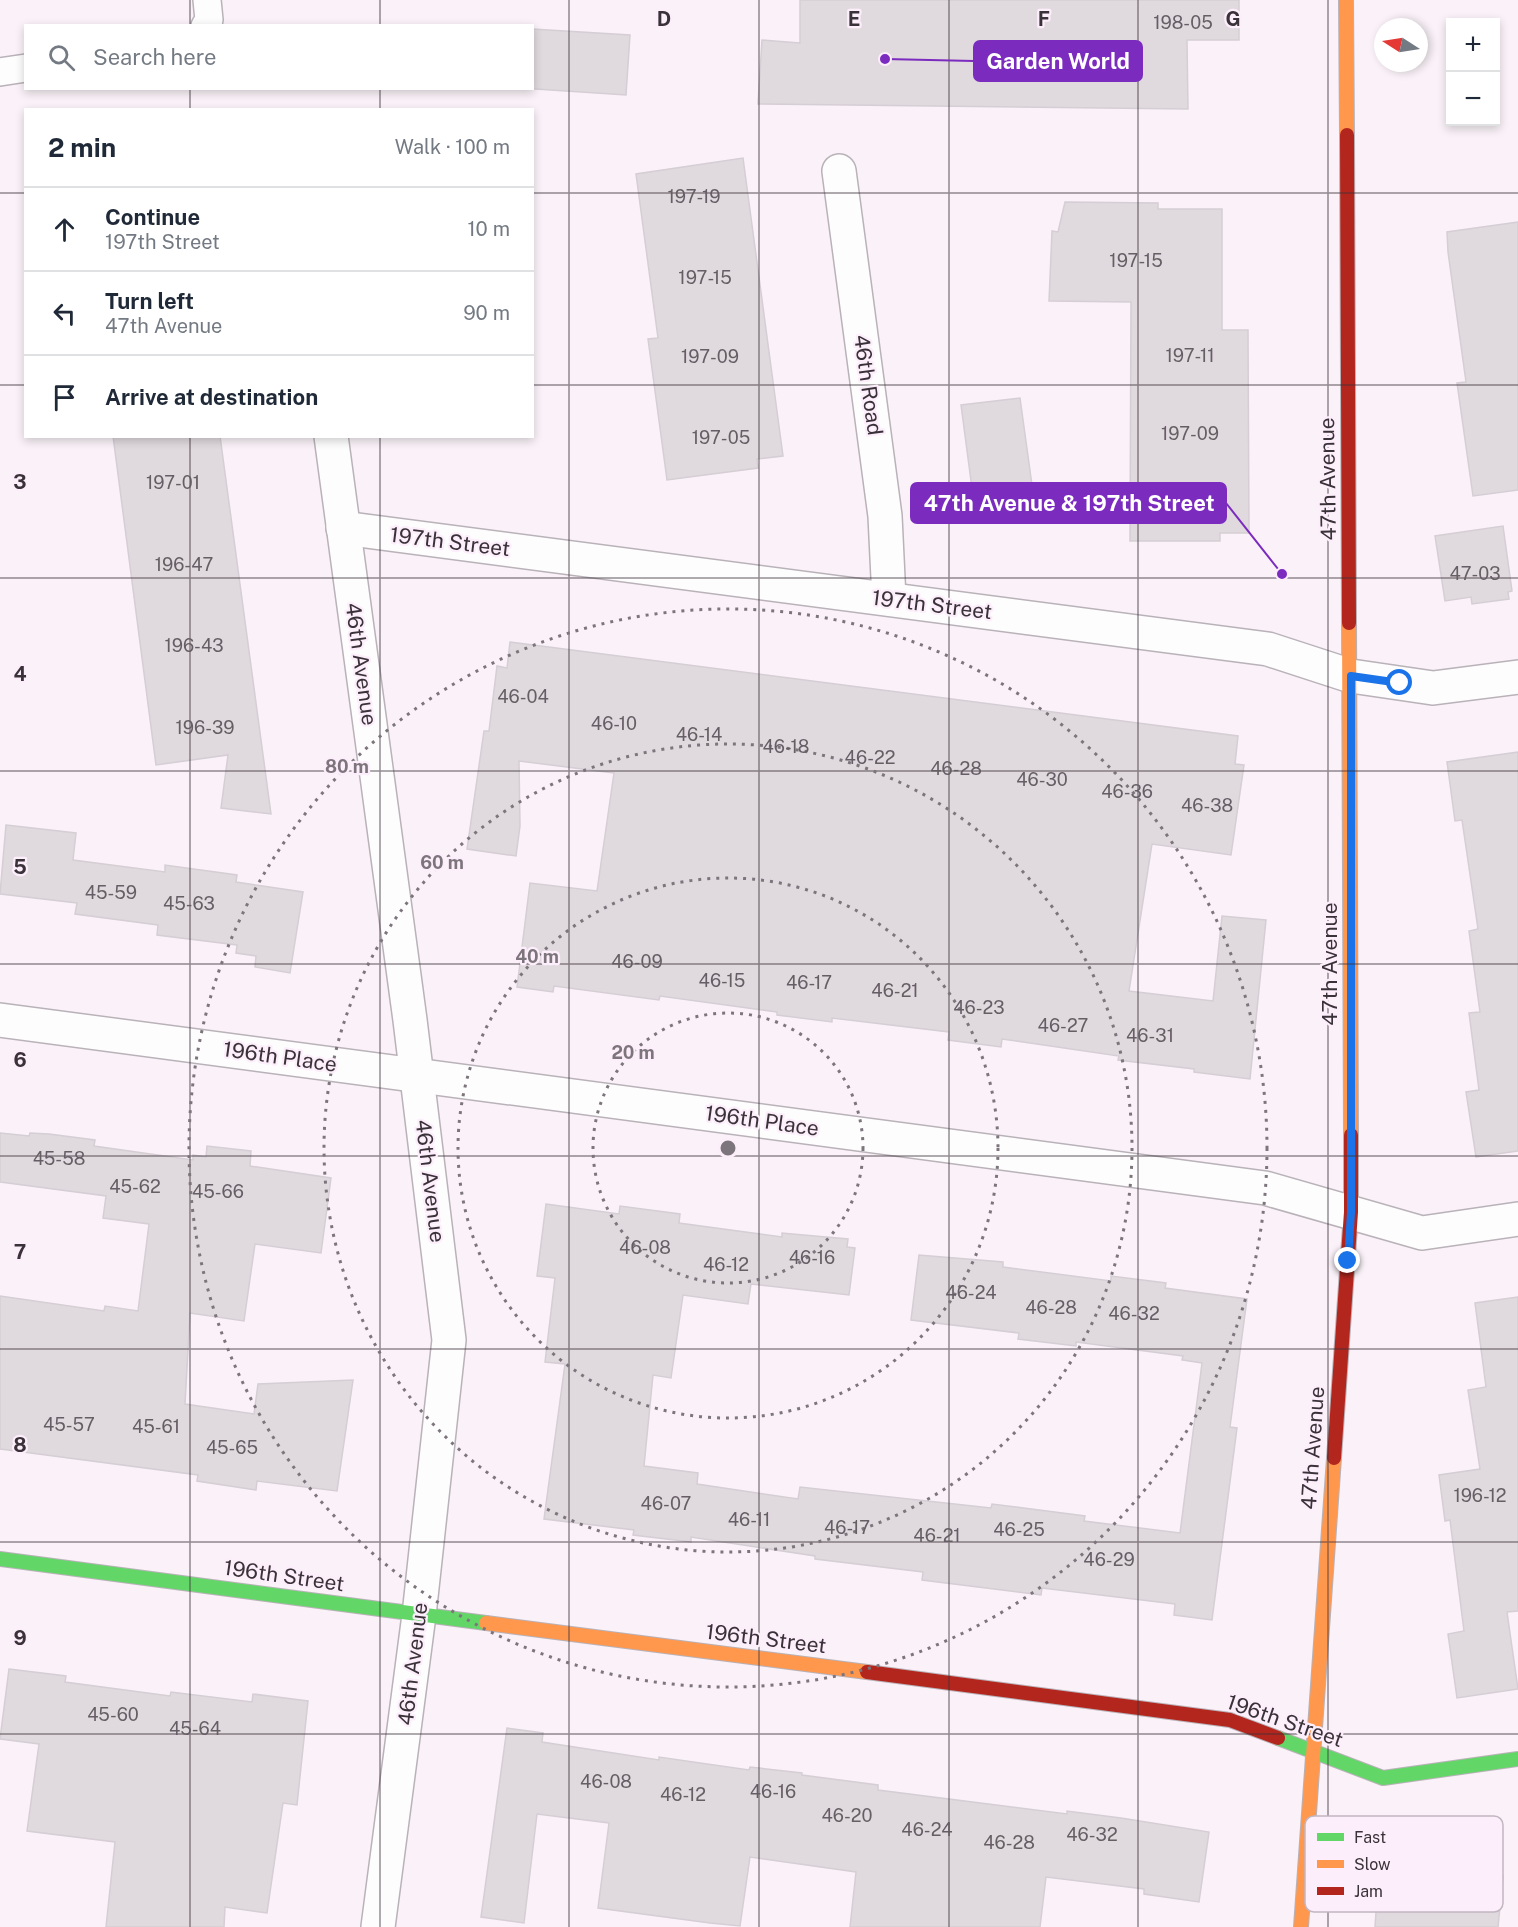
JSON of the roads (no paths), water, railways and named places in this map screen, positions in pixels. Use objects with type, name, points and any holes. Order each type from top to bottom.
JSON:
[{"type":"street","name":"47th Avenue","points":[[1308,1816],[1351,1212],[1351,676],[1346,0]]},
{"type":"street","name":"46th Road","points":[[839,171],[885,516],[889,599]]},
{"type":"street","name":"46th Avenue","points":[[331,438],[417,1076],[449,1340],[419,1615],[378,1927]]},
{"type":"street","name":"197th Street","points":[[343,528],[1268,649],[1351,676],[1433,688],[1518,677]]},
{"type":"street","name":"196th Place","points":[[0,1020],[1266,1188],[1422,1233],[1518,1220]]},
{"type":"street","name":"196th Street","points":[[0,1559],[1230,1720],[1383,1778],[1518,1759]]},
{"type":"street","name":"47th Avenue","points":[[1301,1927],[1305,1863]]},
{"type":"lane","points":[[207,0],[210,20],[207,24]]},
{"type":"lane","points":[[0,72],[24,68]]},
{"type":"place","name":"Garden World","points":[[885,59]]},
{"type":"place","name":"47th Avenue & 197th Street","points":[[1282,574]]}]
